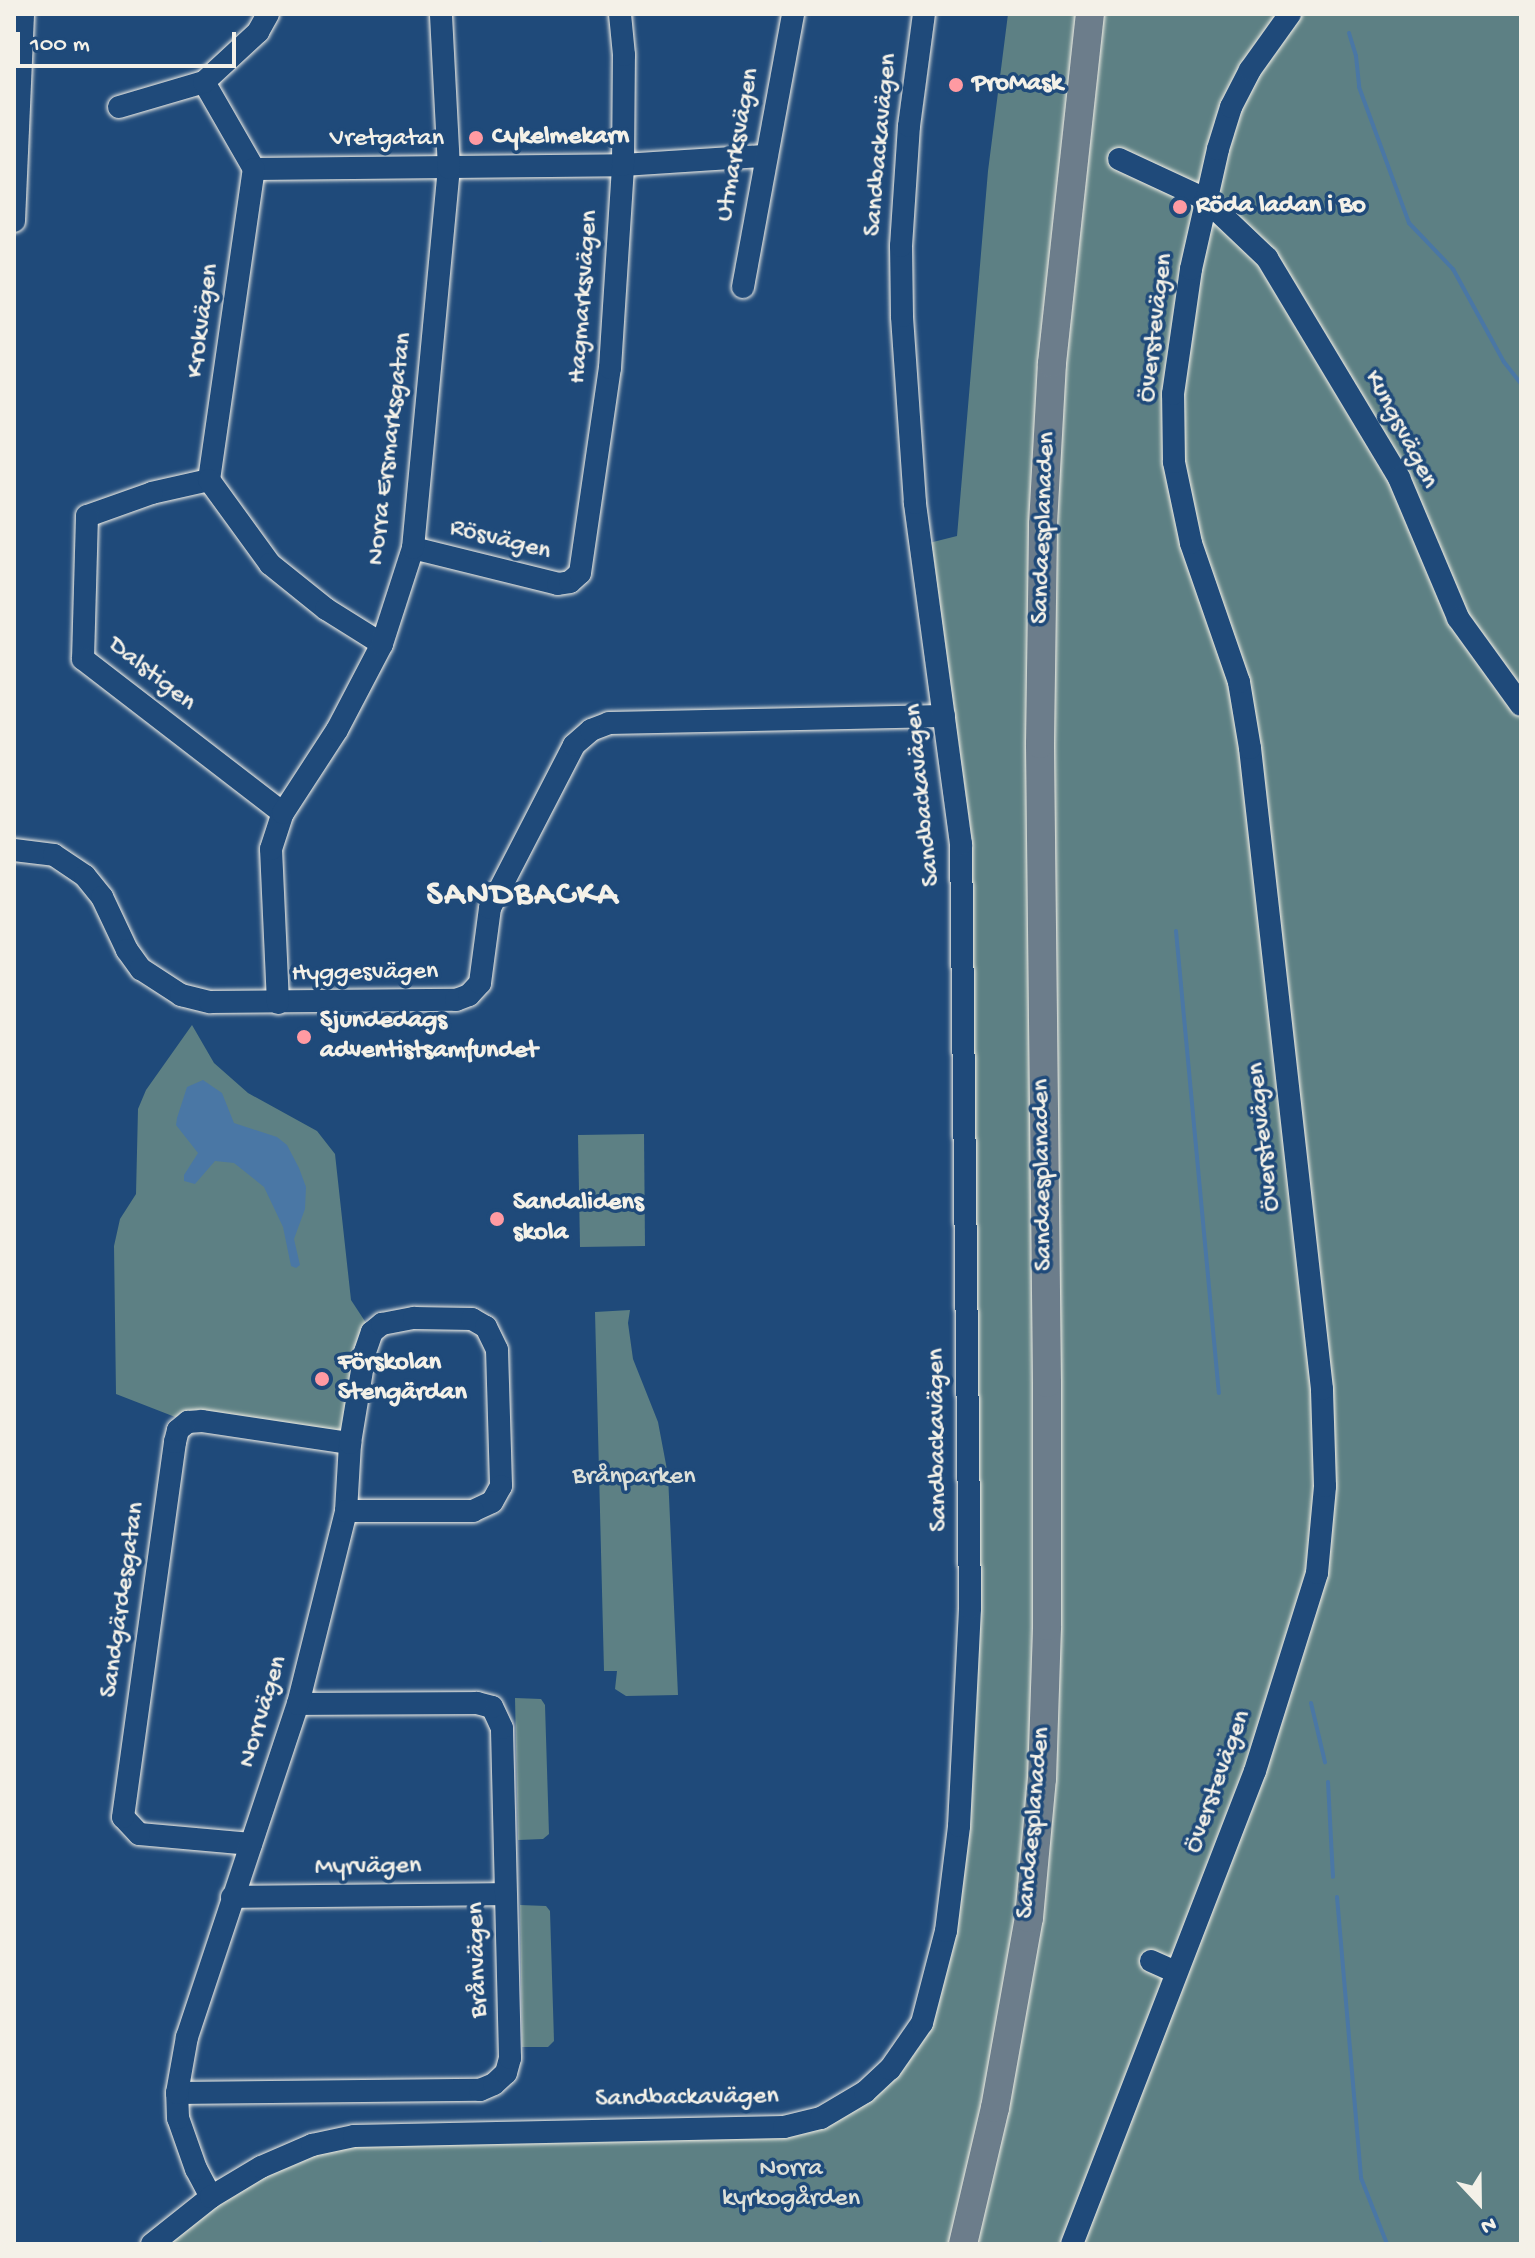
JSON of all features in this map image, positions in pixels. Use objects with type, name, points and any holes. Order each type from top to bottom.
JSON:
[{"type":"main road","name":"Sandaesplanaden","points":[[963,2244],[995,2108],[1029,1918],[1042,1779],[1047,1474],[1040,759],[1043,524],[1052,363],[1083,102],[1090,14]]},
{"type":"main road","name":"Sandaesplanaden","points":[[1083,102],[1106,14]]},
{"type":"street","points":[[14,221],[23,14]]},
{"type":"street","points":[[119,107],[204,82],[258,32],[268,14]]},
{"type":"street","name":"Norra Ersmarksgatan","points":[[278,1003],[271,849],[283,813],[337,730],[382,644],[413,548],[449,168],[441,14]]},
{"type":"street","name":"Hagmarksvägen","points":[[573,579],[580,573],[610,368],[623,165],[624,55],[620,14]]},
{"type":"street","name":"Utmarksvägen","points":[[743,287],[764,156],[793,14]]},
{"type":"street","name":"Sandbackavägen","points":[[152,2244],[211,2197],[287,2156],[312,2145],[354,2136],[784,2127],[821,2118],[865,2092],[899,2059],[922,2023],[946,1931],[959,1826],[970,1608],[961,844],[915,503],[902,316],[901,246],[909,126],[924,14]]},
{"type":"street","name":"Överstevägen","points":[[1072,2244],[1255,1771],[1295,1654],[1317,1573],[1325,1486],[1322,1389],[1250,748],[1239,682],[1191,543],[1174,462],[1173,394],[1205,199],[1231,107],[1250,70],[1290,14]]},
{"type":"street","points":[[204,82],[254,169]]},
{"type":"street","name":"Vretgatan","points":[[254,169],[623,165],[764,156]]},
{"type":"street","name":"Kungsvägen","points":[[1119,159],[1205,199],[1267,258],[1399,478],[1458,618],[1521,705]]},
{"type":"street","name":"Krokvägen","points":[[209,480],[254,169]]},
{"type":"street","points":[[209,480],[270,564],[326,609],[382,644]]},
{"type":"street","name":"Dalstigen","points":[[209,480],[152,493],[87,516],[83,659],[283,813]]},
{"type":"street","name":"Rösvägen","points":[[413,548],[558,584],[573,579]]},
{"type":"street","name":"Hyggesvägen","points":[[14,850],[54,855],[85,876],[102,897],[127,950],[141,969],[169,990],[210,1002],[456,1000],[469,995],[480,983],[490,908],[574,745],[591,730],[609,723],[944,716]]},
{"type":"street","name":"Norrvägen","points":[[211,2197],[183,2138],[177,2093],[187,2037],[298,1704],[346,1511],[350,1443],[365,1352],[372,1332],[382,1324],[414,1318],[472,1319],[486,1327],[497,1350],[501,1486],[492,1502],[473,1511],[346,1511]]},
{"type":"street","name":"Sandgärdesgatan","points":[[251,1844],[139,1834],[123,1817],[175,1442],[178,1430],[188,1422],[202,1421],[350,1443]]},
{"type":"street","name":"Brånvägen","points":[[177,2093],[480,2090],[494,2084],[506,2073],[510,2058],[502,1728],[492,1707],[477,1703],[298,1704]]},
{"type":"street","name":"Myrvägen","points":[[232,1897],[505,1894]]},
{"type":"street","points":[[1151,1961],[1176,1972]]},
{"type":"green space","name":"Norra kyrkogården","points":[[1008,14],[1521,14],[1521,2244],[152,2244],[312,2145],[822,2118],[908,2048],[959,1826],[962,905],[921,545],[957,536],[988,171]]},
{"type":"green space","points":[[192,1025],[214,1063],[248,1093],[317,1131],[335,1154],[351,1300],[372,1332],[350,1443],[188,1422],[116,1394],[114,1246],[120,1219],[136,1194],[138,1109],[146,1090]]},
{"type":"green space","points":[[644,1134],[645,1246],[580,1247],[578,1135]]},
{"type":"green space","name":"Brånparken","points":[[630,1310],[628,1323],[633,1359],[658,1422],[668,1475],[678,1695],[626,1696],[615,1689],[617,1671],[604,1671],[595,1312]]},
{"type":"green space","points":[[515,1698],[541,1699],[545,1705],[549,1834],[543,1839],[518,1840]]},
{"type":"green space","points":[[520,1905],[546,1906],[550,1911],[554,2041],[548,2047],[522,2047]]},
{"type":"water","points":[[203,1080],[222,1093],[234,1123],[277,1137],[287,1145],[299,1168],[306,1187],[305,1209],[294,1239],[300,1265],[296,1268],[291,1266],[283,1227],[264,1187],[234,1163],[215,1161],[195,1184],[184,1181],[184,1175],[198,1153],[176,1125],[177,1118],[187,1087]]},
{"type":"waterway","points":[[1349,33],[1356,56],[1359,87],[1409,223],[1453,269],[1504,362],[1521,384]]},
{"type":"waterway","points":[[1176,931],[1219,1393]]},
{"type":"waterway","points":[[1311,1703],[1325,1762]]},
{"type":"waterway","points":[[1328,1782],[1333,1877]]},
{"type":"waterway","points":[[1337,1897],[1361,2178],[1387,2244]]},
{"type":"place","name":"ProMask","points":[[956,85]]},
{"type":"place","name":"Cykelmekarn","points":[[476,138]]},
{"type":"place","name":"Röda ladan i Bo","points":[[1180,207]]},
{"type":"place","name":"Sjundedags adventistsamfundet","points":[[304,1037]]},
{"type":"place","name":"Sandalidens skola","points":[[497,1219]]},
{"type":"place","name":"Förskolan Stengärdan","points":[[322,1379]]},
{"type":"district","name":"SANDBACKA","points":[[523,897]]}]
